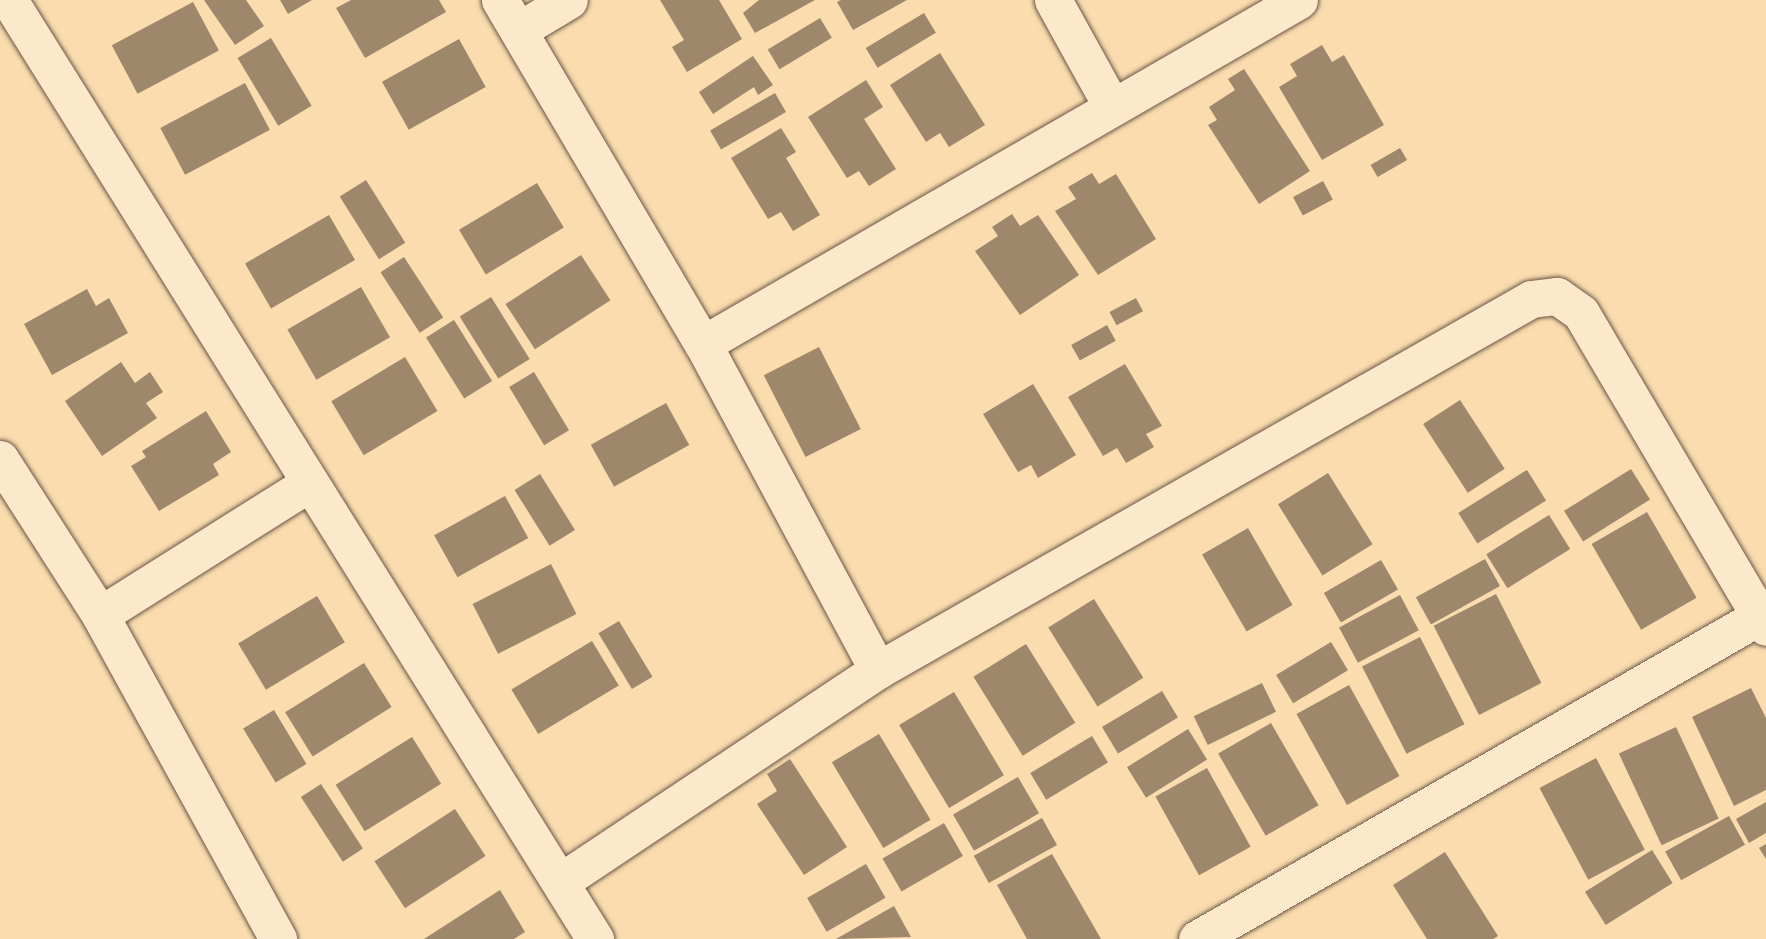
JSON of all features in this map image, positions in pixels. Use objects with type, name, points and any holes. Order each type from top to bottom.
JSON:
[{"type":"street","points":[[9,0],[596,939]]},
{"type":"street","points":[[500,0],[703,344],[878,670]]},
{"type":"street","points":[[520,30],[569,0]]},
{"type":"street","points":[[1053,0],[1112,107]]},
{"type":"street","points":[[703,344],[1298,0]]},
{"type":"street","points":[[560,882],[878,670],[1500,312],[1558,296],[1588,323],[1763,622],[1197,939]]},
{"type":"street","points":[[0,459],[100,615],[278,939]]},
{"type":"street","points":[[100,615],[310,483]]},
{"type":"building","points":[[204,0],[246,0],[264,26],[235,45]]},
{"type":"building","points":[[280,0],[312,0],[288,14]]},
{"type":"building","points":[[351,0],[439,0],[446,12],[365,58],[336,8]]},
{"type":"building","points":[[660,0],[719,0],[742,39],[687,72],[672,47],[684,40]]},
{"type":"building","points":[[759,0],[815,0],[755,33],[743,13]]},
{"type":"building","points":[[841,0],[907,0],[853,30],[837,2]]},
{"type":"building","points":[[193,2],[219,51],[138,94],[112,45]]},
{"type":"building","points":[[924,13],[936,33],[878,68],[866,48]]},
{"type":"building","points":[[820,18],[832,38],[780,69],[768,49]]},
{"type":"building","points":[[271,38],[312,106],[278,126],[238,58]]},
{"type":"building","points":[[459,39],[486,87],[409,130],[382,82]]},
{"type":"building","points":[[1322,45],[1332,62],[1344,55],[1384,125],[1322,160],[1279,87],[1297,76],[1290,64]]},
{"type":"building","points":[[940,53],[985,125],[949,147],[940,133],[926,142],[890,85]]},
{"type":"building","points":[[753,56],[773,85],[758,95],[754,87],[713,114],[699,92]]},
{"type":"building","points":[[1244,69],[1310,171],[1259,204],[1208,125],[1217,120],[1209,107],[1235,90],[1228,79]]},
{"type":"building","points":[[866,80],[883,107],[864,119],[896,169],[869,186],[859,171],[847,178],[808,117]]},
{"type":"building","points":[[245,83],[270,130],[185,175],[160,128]]},
{"type":"building","points":[[775,93],[786,112],[721,150],[710,130]]},
{"type":"building","points":[[781,128],[796,152],[786,158],[820,215],[793,231],[781,212],[768,219],[731,158]]},
{"type":"building","points":[[1400,148],[1407,160],[1378,177],[1371,165]]},
{"type":"building","points":[[1092,173],[1099,184],[1116,174],[1156,239],[1098,275],[1055,211],[1076,199],[1068,187]]},
{"type":"building","points":[[366,180],[405,243],[379,259],[340,196]]},
{"type":"building","points":[[1323,181],[1333,200],[1303,216],[1293,197]]},
{"type":"building","points":[[537,183],[564,228],[486,274],[459,230]]},
{"type":"building","points":[[1012,214],[1020,226],[1038,215],[1079,275],[1020,315],[975,251],[998,236],[992,227]]},
{"type":"building","points":[[329,215],[355,260],[271,309],[245,264]]},
{"type":"building","points":[[581,255],[610,300],[535,349],[506,304]]},
{"type":"building","points":[[404,257],[443,317],[420,333],[381,272]]},
{"type":"building","points":[[361,287],[390,337],[316,380],[287,330]]},
{"type":"building","points":[[87,289],[96,306],[109,298],[128,333],[52,375],[24,324]]},
{"type":"building","points":[[491,297],[530,359],[498,379],[460,317]]},
{"type":"building","points":[[1136,298],[1143,311],[1117,325],[1110,312]]},
{"type":"building","points":[[454,320],[492,381],[464,399],[426,337]]},
{"type":"building","points":[[1107,325],[1116,341],[1080,361],[1071,345]]},
{"type":"building","points":[[819,347],[861,429],[806,457],[764,375]]},
{"type":"building","points":[[405,357],[437,411],[364,455],[331,401]]},
{"type":"building","points":[[121,362],[135,383],[150,372],[163,392],[146,403],[157,418],[102,456],[65,401]]},
{"type":"building","points":[[1125,364],[1162,426],[1146,434],[1154,447],[1126,463],[1117,448],[1103,456],[1068,397]]},
{"type":"building","points":[[534,372],[569,430],[544,445],[509,387]]},
{"type":"building","points":[[1033,384],[1076,455],[1038,478],[1031,465],[1018,472],[983,414]]},
{"type":"building","points":[[1460,400],[1505,469],[1468,493],[1423,424]]},
{"type":"building","points":[[666,403],[689,445],[614,487],[591,445]]},
{"type":"building","points":[[206,411],[231,452],[213,464],[219,475],[159,511],[131,466],[146,457],[142,451]]},
{"type":"building","points":[[1631,469],[1650,500],[1583,541],[1564,511]]},
{"type":"building","points":[[1527,470],[1546,501],[1477,543],[1458,513]]},
{"type":"building","points":[[1328,473],[1373,544],[1322,576],[1278,504]]},
{"type":"building","points":[[540,474],[575,530],[550,546],[515,490]]},
{"type":"building","points":[[505,496],[528,538],[457,577],[434,535]]},
{"type":"building","points":[[1647,512],[1696,598],[1641,630],[1592,544]]},
{"type":"building","points":[[1549,515],[1570,549],[1507,588],[1486,554]]},
{"type":"building","points":[[1248,528],[1292,605],[1247,632],[1202,554]]},
{"type":"building","points":[[1485,559],[1500,586],[1431,624],[1416,597]]},
{"type":"building","points":[[1381,560],[1398,589],[1341,622],[1324,593]]},
{"type":"building","points":[[551,564],[576,614],[498,654],[473,604]]},
{"type":"building","points":[[1496,594],[1541,683],[1479,715],[1434,626]]},
{"type":"building","points":[[1400,595],[1419,630],[1358,663],[1339,627]]},
{"type":"building","points":[[317,596],[345,642],[266,690],[238,643]]},
{"type":"building","points":[[1094,599],[1143,678],[1097,706],[1048,628]]},
{"type":"building","points":[[619,621],[652,677],[632,689],[598,633]]},
{"type":"building","points":[[1420,637],[1464,724],[1407,754],[1362,667]]},
{"type":"building","points":[[592,641],[619,686],[538,734],[511,689]]},
{"type":"building","points":[[1331,642],[1348,670],[1293,703],[1276,675]]},
{"type":"building","points":[[1026,644],[1075,723],[1023,756],[973,677]]},
{"type":"building","points":[[364,663],[392,707],[313,756],[285,712]]},
{"type":"building","points":[[1262,683],[1276,712],[1208,745],[1194,716]]},
{"type":"building","points":[[1349,685],[1399,776],[1347,805],[1297,714]]},
{"type":"building","points":[[1751,688],[1766,718],[1766,790],[1734,806],[1692,717]]},
{"type":"building","points":[[1162,691],[1178,718],[1118,754],[1102,727]]},
{"type":"building","points":[[954,692],[1004,775],[949,808],[899,725]]},
{"type":"building","points":[[274,710],[306,764],[276,783],[243,729]]},
{"type":"building","points":[[1271,723],[1318,805],[1266,836],[1218,754]]},
{"type":"building","points":[[1676,727],[1719,819],[1662,845],[1619,754]]},
{"type":"building","points":[[1188,729],[1207,760],[1146,798],[1127,767]]},
{"type":"building","points":[[879,734],[931,820],[883,848],[832,762]]},
{"type":"building","points":[[1092,736],[1108,763],[1046,800],[1030,773]]},
{"type":"building","points":[[412,737],[441,784],[365,831],[336,785]]},
{"type":"building","points":[[1596,758],[1645,850],[1588,880],[1539,788]]},
{"type":"building","points":[[790,759],[847,847],[804,875],[757,804],[777,791],[767,774]]},
{"type":"building","points":[[1207,768],[1251,847],[1199,875],[1155,797]]},
{"type":"building","points":[[1018,777],[1039,813],[974,851],[953,814]]},
{"type":"building","points":[[321,784],[363,849],[343,862],[301,797]]},
{"type":"building","points":[[1766,802],[1766,833],[1749,843],[1736,819]]},
{"type":"building","points":[[455,809],[485,856],[405,908],[374,861]]},
{"type":"building","points":[[1729,816],[1745,845],[1681,880],[1665,851]]},
{"type":"building","points":[[1042,818],[1057,845],[989,883],[974,856]]},
{"type":"building","points":[[944,823],[963,856],[902,891],[883,858]]},
{"type":"building","points":[[1766,844],[1766,859],[1759,848]]},
{"type":"building","points":[[1652,850],[1673,883],[1606,925],[1585,892]]},
{"type":"building","points":[[1445,852],[1498,936],[1493,939],[1427,939],[1393,885]]},
{"type":"building","points":[[1052,854],[1101,939],[1027,939],[997,885]]},
{"type":"building","points":[[866,864],[886,898],[827,932],[807,898]]},
{"type":"building","points":[[500,890],[525,932],[514,939],[424,939]]},
{"type":"building","points":[[894,906],[911,937],[836,939]]}]
